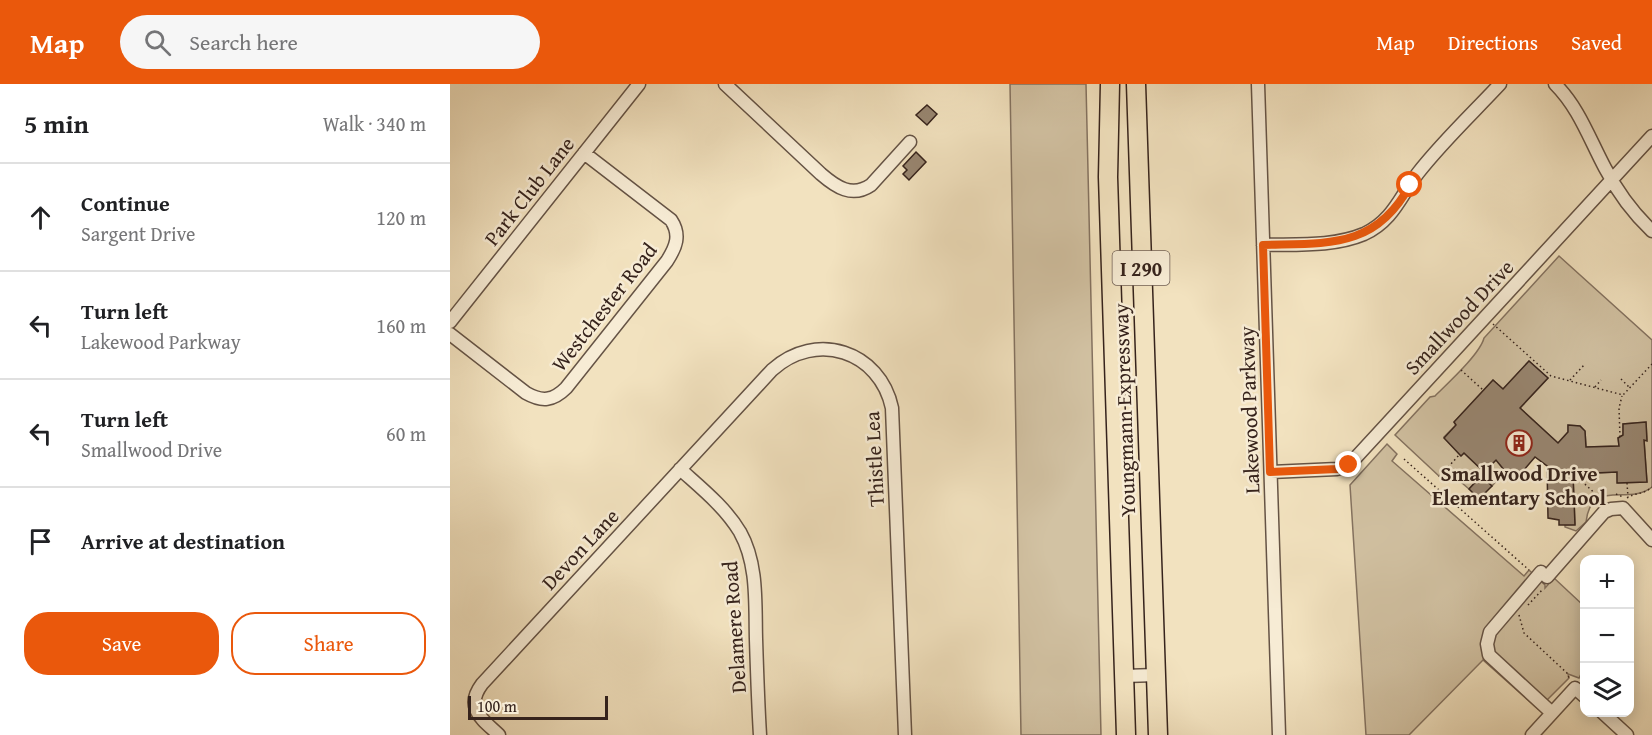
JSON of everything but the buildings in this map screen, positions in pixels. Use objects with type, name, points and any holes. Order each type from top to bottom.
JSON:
[{"type":"highway","name":"Youngmann Expressway","points":[[1110,84],[1108,177],[1126,735]]},
{"type":"highway","name":"Youngmann Expressway","points":[[1136,84],[1158,735]]},
{"type":"street","points":[[724,84],[834,184],[848,192],[864,190],[871,185],[910,142]]},
{"type":"street","name":"Lakewood Parkway","points":[[1258,84],[1278,735]]},
{"type":"street","points":[[1263,245],[1332,242],[1350,239],[1375,227],[1398,206],[1418,173],[1500,84]]},
{"type":"street","points":[[1555,84],[1585,124],[1612,180],[1633,211],[1652,231]]},
{"type":"street","name":"Park Club Lane","points":[[450,322],[584,153],[632,87]]},
{"type":"street","name":"Smallwood Drive","points":[[1270,472],[1337,469],[1349,465],[1652,136]]},
{"type":"street","name":"Westchester Road","points":[[450,333],[526,393],[535,398],[551,399],[566,388],[667,261],[677,240],[675,227],[670,220],[584,153]]},
{"type":"street","name":"Thistle Lea","points":[[723,423],[784,359],[809,351],[835,350],[849,354],[869,366],[885,386],[892,408],[905,735]]},
{"type":"street","name":"Devon Lane","points":[[499,735],[475,711],[474,698],[482,684],[723,423]]},
{"type":"street","name":"Delamere Road","points":[[680,469],[716,501],[732,520],[750,556],[754,583],[760,735]]},
{"type":"street","points":[[1552,713],[1489,655],[1486,644],[1490,632],[1604,512],[1625,503],[1652,540]]},
{"type":"street","points":[[1124,676],[1156,675]]},
{"type":"street","points":[[1532,735],[1575,688],[1580,692]]},
{"type":"street","points":[[1607,717],[1627,735]]},
{"type":"path","points":[[1486,317],[1551,376],[1623,395]]},
{"type":"path","points":[[1570,381],[1585,364]]},
{"type":"path","points":[[1620,437],[1619,408],[1623,395],[1652,364]]},
{"type":"path","points":[[1461,370],[1483,390]]},
{"type":"path","points":[[1594,387],[1601,380]]},
{"type":"path","points":[[1621,380],[1630,387]]},
{"type":"path","points":[[1439,477],[1460,454]]},
{"type":"path","points":[[1404,459],[1542,576],[1545,585],[1529,604]]},
{"type":"path","points":[[1575,475],[1600,498]]},
{"type":"path","points":[[1625,503],[1627,483]]},
{"type":"path","points":[[1625,503],[1632,494],[1643,494],[1652,487]]},
{"type":"path","points":[[1616,494],[1626,499],[1625,503]]},
{"type":"path","points":[[1521,613],[1518,616],[1524,633],[1570,674],[1571,692]]},
{"type":"shaded area","points":[[1010,84],[1086,84],[1101,735],[1021,735]]},
{"type":"shaded area","points":[[1559,256],[1652,340],[1652,487],[1642,492],[1612,495],[1595,501],[1589,509],[1586,522],[1576,531],[1565,525],[1575,524],[1573,477],[1576,474],[1617,472],[1618,483],[1647,482],[1644,440],[1647,440],[1646,422],[1623,424],[1623,438],[1618,438],[1619,446],[1586,447],[1585,431],[1580,426],[1568,425],[1568,432],[1558,443],[1520,408],[1548,378],[1529,361],[1503,389],[1493,380],[1454,422],[1456,425],[1444,437],[1461,456],[1464,453],[1484,472],[1496,460],[1505,471],[1492,486],[1481,476],[1469,489],[1447,470],[1440,477],[1395,435],[1430,397],[1435,396],[1463,368],[1484,338]]},
{"type":"shaded area","points":[[1387,444],[1397,454],[1392,461],[1524,576],[1529,570],[1545,585],[1545,588],[1554,578],[1580,602],[1579,678],[1568,674],[1569,678],[1538,709],[1483,660],[1409,735],[1366,735],[1350,485]]},
{"type":"place","name":"Smallwood Drive Elementary School","points":[[1519,443]]},
{"type":"route","points":[[1349,465],[1337,469],[1270,472],[1263,245],[1304,244],[1350,239],[1375,227],[1385,219],[1398,206],[1410,185]]}]
